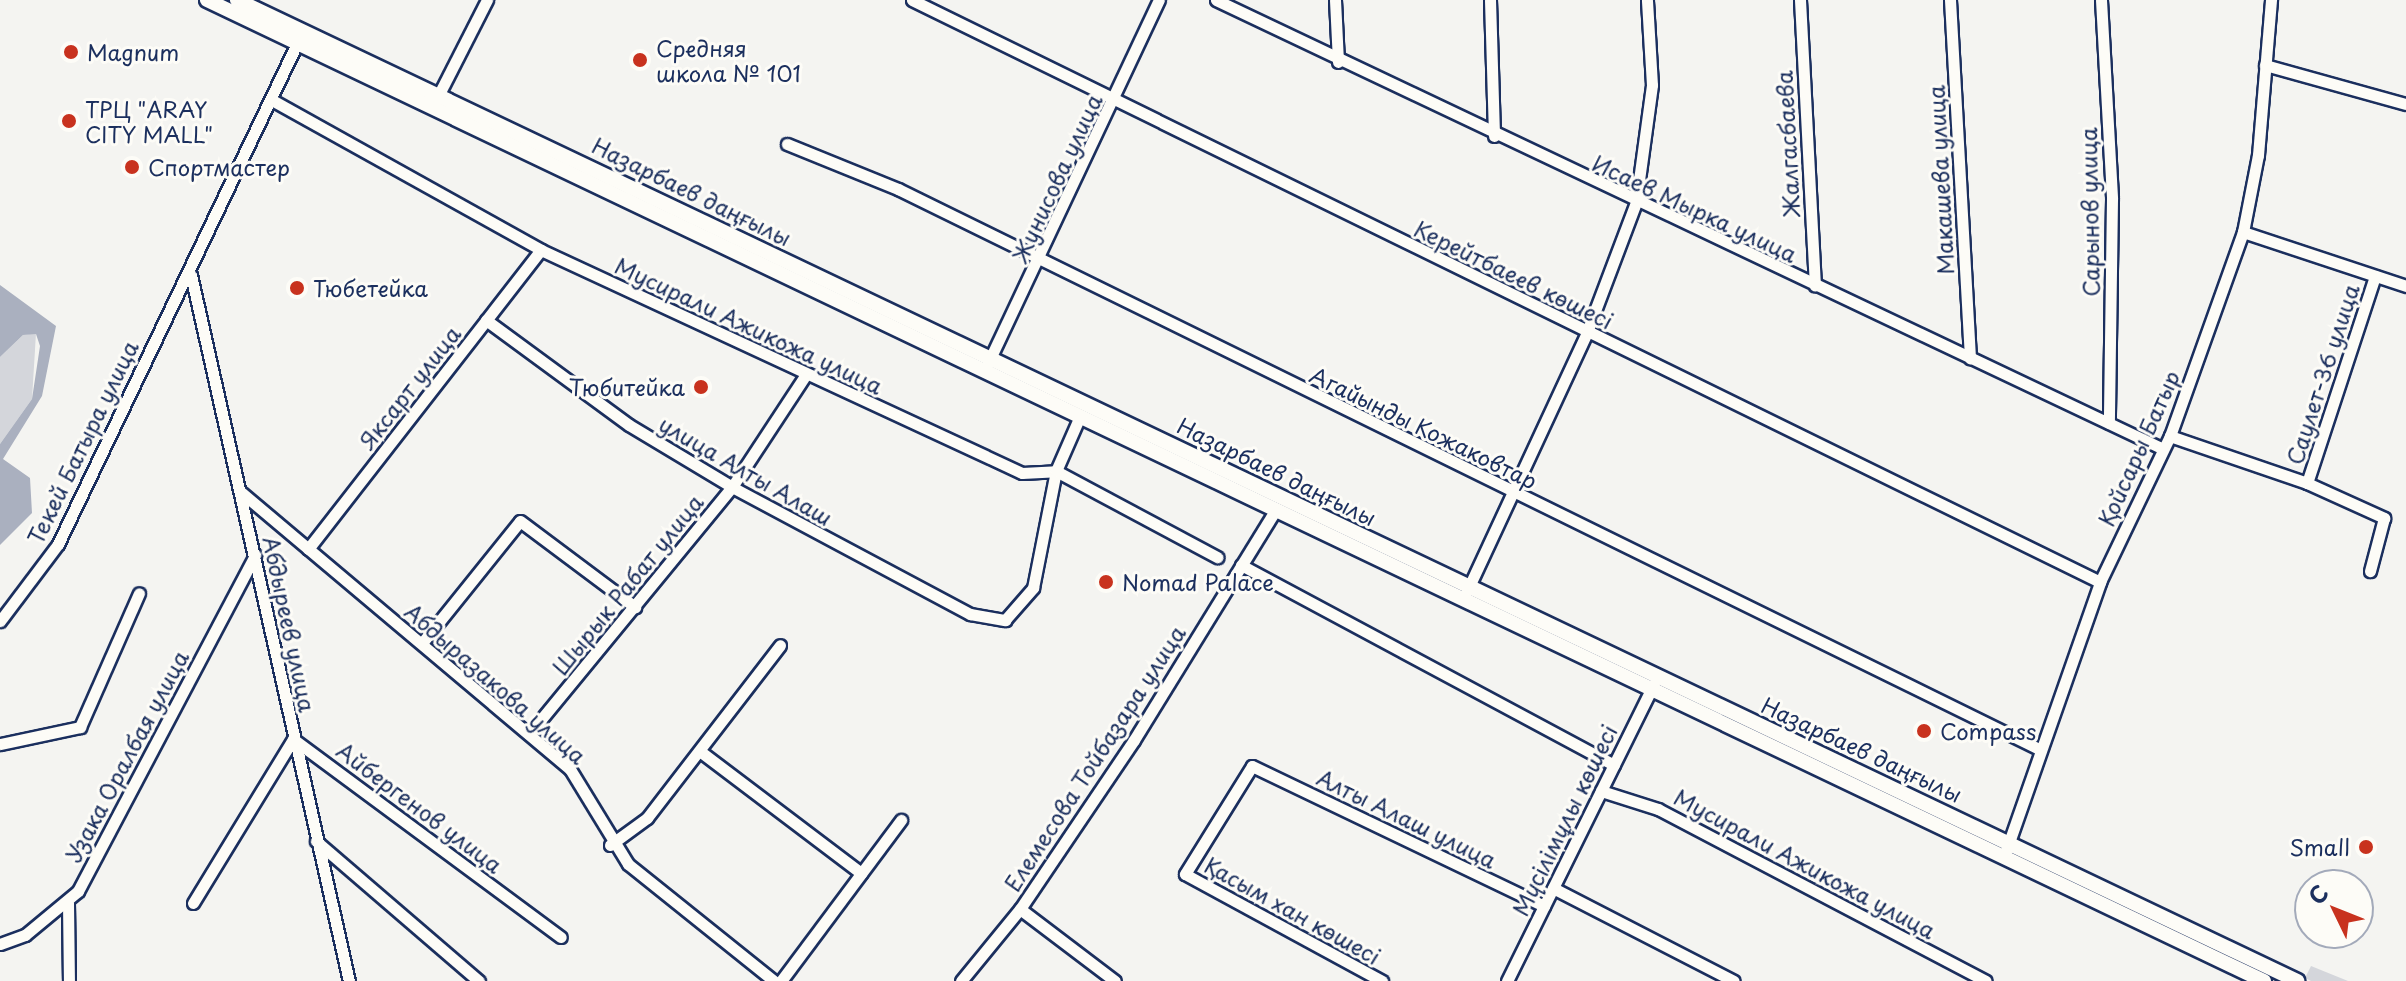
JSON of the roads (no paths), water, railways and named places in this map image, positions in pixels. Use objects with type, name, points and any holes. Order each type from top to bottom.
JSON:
[{"type":"main road","name":"Назарбаев даңғылы","points":[[207,0],[438,96],[988,365],[1080,416],[1276,509],[1466,593]]},
{"type":"main road","name":"Назарбаев даңғылы","points":[[237,0],[300,37],[2240,962],[2297,981]]},
{"type":"main road","name":"Назарбаев даңғылы","points":[[2240,962],[2264,981]]},
{"type":"street","points":[[438,96],[487,0]]},
{"type":"street","name":"Керейтбаеев көшесі","points":[[912,0],[1113,102],[2100,582]]},
{"type":"street","name":"Жунисова улица","points":[[988,365],[1041,262],[1159,0]]},
{"type":"street","name":"Исаев Мырка улица","points":[[1216,0],[1494,136],[2159,447]]},
{"type":"street","points":[[1335,0],[1338,62]]},
{"type":"street","points":[[1490,0],[1494,136]]},
{"type":"street","points":[[1466,593],[1587,332],[1636,202],[1652,85],[1647,0]]},
{"type":"street","name":"Жалгасбаева","points":[[1800,0],[1815,286]]},
{"type":"street","name":"Макашева улица","points":[[1950,0],[1970,358]]},
{"type":"street","name":"Сарынов улица","points":[[2101,0],[2112,199],[2109,423]]},
{"type":"street","name":"Қойсары Батыр","points":[[2006,850],[2100,582],[2159,447],[2170,436],[2243,232],[2271,0]]},
{"type":"street","name":"Текей Батыра улица","points":[[0,621],[58,544],[191,275],[300,37]]},
{"type":"street","points":[[2265,65],[2406,104]]},
{"type":"street","name":"Мусирали Ажикожа улица","points":[[272,100],[541,250],[805,376],[1022,473],[1056,471],[1217,557]]},
{"type":"street","name":"Агайынды Кожаковтар","points":[[787,144],[898,189],[1041,262],[2041,750]]},
{"type":"street","points":[[2243,232],[2406,286]]},
{"type":"street","name":"Яксарт улица","points":[[308,549],[541,250]]},
{"type":"street","name":"Абдыреев улица","points":[[191,275],[349,981]]},
{"type":"street","name":"Саулет-36 улица","points":[[2170,436],[2307,483],[2375,276]]},
{"type":"street","name":"улица Алты Алаш","points":[[486,320],[629,425],[732,487],[970,614],[1005,620],[1033,588],[1056,471]]},
{"type":"street","name":"Шырык Рабат улица","points":[[529,734],[732,487],[805,376]]},
{"type":"street","points":[[1056,471],[1080,416]]},
{"type":"street","points":[[2307,483],[2384,518],[2370,571]]},
{"type":"street","name":"Абдыразакова улица","points":[[242,493],[570,769],[610,845],[774,981]]},
{"type":"street","name":"Елемесова Тойбазара улица","points":[[961,981],[1020,909],[1276,509]]},
{"type":"street","points":[[422,643],[520,521],[635,607]]},
{"type":"street","name":"Узака Оралбая улица","points":[[68,903],[255,554]]},
{"type":"street","points":[[1241,565],[1614,765]]},
{"type":"street","points":[[0,744],[80,727],[139,593]]},
{"type":"street","points":[[610,845],[647,818],[701,752],[780,645]]},
{"type":"street","name":"Мүсілімұлы көшесі","points":[[1507,981],[1655,683]]},
{"type":"street","points":[[193,903],[293,739]]},
{"type":"street","name":"Айбергенов улица","points":[[293,739],[561,937]]},
{"type":"street","points":[[701,752],[861,873]]},
{"type":"street","name":"Алты Алаш улица","points":[[1185,874],[1252,766],[1544,906]]},
{"type":"street","name":"Мусирали Ажикожа улица","points":[[1601,791],[1658,809],[1986,981]]},
{"type":"street","points":[[781,981],[901,820]]},
{"type":"street","points":[[316,841],[479,981]]},
{"type":"street","name":"Қасым хан көшесі","points":[[1185,874],[1382,981]]},
{"type":"street","points":[[1553,888],[1734,981]]},
{"type":"street","points":[[0,944],[68,903],[72,978]]},
{"type":"street","points":[[1020,909],[1115,981]]},
{"type":"water","points":[[0,285],[56,326],[42,396],[3,459],[30,478],[32,513],[0,545],[0,444],[32,399],[40,346],[36,334],[23,335],[0,357]]},
{"type":"place","name":"Magnum","points":[[71,52]]},
{"type":"place","name":"Средняя школа № 101","points":[[640,60]]},
{"type":"place","name":"ТРЦ \"ARAY CITY MALL\"","points":[[69,121]]},
{"type":"place","name":"Спортмастер","points":[[132,167]]},
{"type":"place","name":"Тюбетейка","points":[[297,288]]},
{"type":"place","name":"Тюбитейка","points":[[701,387]]},
{"type":"place","name":"Nomad Palace","points":[[1106,582]]},
{"type":"place","name":"Compass","points":[[1924,731]]},
{"type":"place","name":"Small","points":[[2366,847]]}]
